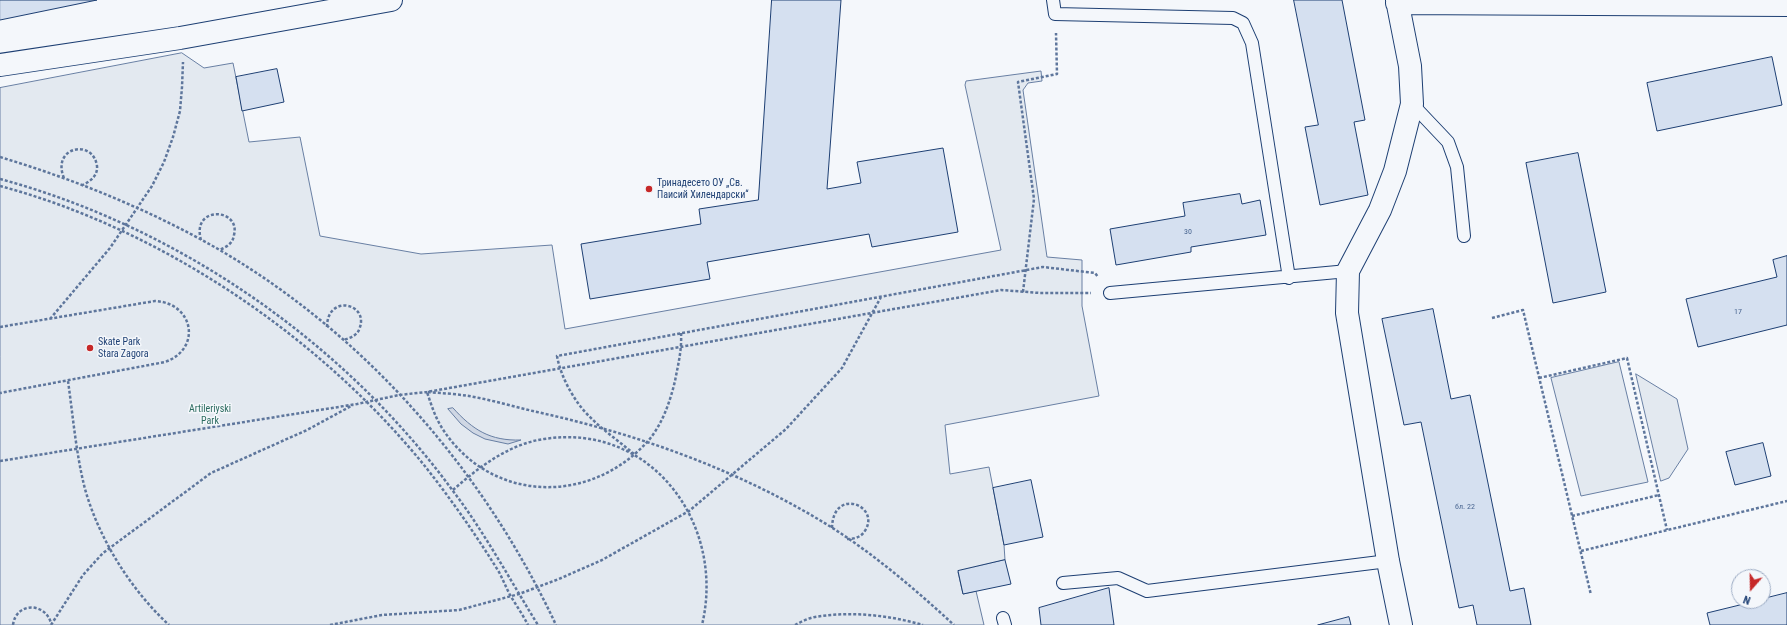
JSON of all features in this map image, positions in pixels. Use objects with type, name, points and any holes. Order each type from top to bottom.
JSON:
[{"type":"street","points":[[0,65],[180,38],[391,0]]},
{"type":"street","points":[[1401,625],[1388,561],[1347,312],[1348,271],[1380,210],[1396,171],[1412,104],[1410,66],[1397,1],[1787,5]]},
{"type":"lane","points":[[1053,0],[1056,14],[1233,18],[1243,24],[1252,43],[1289,278]]},
{"type":"lane","points":[[1412,104],[1448,142],[1457,168],[1464,236]]},
{"type":"lane","points":[[1110,292],[1289,278],[1348,271]]},
{"type":"lane","points":[[1063,584],[1118,578],[1147,591],[1388,561]]},
{"type":"path","points":[[1023,292],[1034,199],[1018,82],[1057,74],[1056,14]]},
{"type":"path","points":[[50,319],[122,232],[152,186],[164,162],[180,111],[183,62],[180,38]]},
{"type":"path","points":[[64,178],[61,171],[61,164],[64,156],[77,149],[85,150],[96,160],[97,168],[95,176],[90,182],[83,185]]},
{"type":"path","points":[[0,157],[83,185],[137,208],[201,240],[269,282],[327,326],[399,395],[435,435],[468,476],[516,548],[556,625]]},
{"type":"path","points":[[0,179],[88,209],[172,248],[217,274],[259,302],[323,351],[376,400],[416,444],[453,490],[488,540],[538,625]]},
{"type":"path","points":[[0,186],[38,198],[122,232],[175,257],[252,305],[315,354],[366,402],[403,440],[441,487],[472,530],[499,573],[528,625]]},
{"type":"path","points":[[201,240],[199,226],[203,220],[208,216],[222,214],[229,218],[235,230],[231,243],[226,248],[219,250]]},
{"type":"path","points":[[702,625],[706,608],[707,585],[698,530],[689,512],[679,494],[666,478],[590,418],[568,387],[559,367],[557,356],[1043,267],[1095,273],[1110,292]]},
{"type":"path","points":[[0,461],[78,447],[357,404],[399,395],[427,392],[682,345],[1001,290],[1040,293],[1110,292]]},
{"type":"path","points":[[330,625],[382,615],[459,610],[519,594],[602,560],[689,512],[786,429],[842,368],[882,297]]},
{"type":"path","points":[[0,327],[155,301],[165,302],[182,312],[187,320],[189,330],[188,339],[180,354],[165,362],[68,381],[0,392]]},
{"type":"path","points":[[327,326],[327,319],[330,312],[335,307],[342,305],[350,306],[356,310],[360,316],[360,329],[356,335],[350,339],[343,340]]},
{"type":"path","points":[[1492,318],[1523,310],[1591,595]]},
{"type":"path","points":[[427,392],[433,410],[453,443],[467,457],[481,467],[500,478],[540,488],[560,488],[580,484],[617,468],[648,441],[660,423],[671,399],[682,345],[681,333]]},
{"type":"path","points":[[1539,378],[1627,358],[1667,530]]},
{"type":"path","points":[[68,381],[81,468],[88,496],[100,528],[123,571],[139,594],[169,625]]},
{"type":"path","points":[[427,392],[470,396],[588,423],[648,441],[733,475],[762,489],[832,528],[890,569],[954,625]]},
{"type":"path","points":[[51,625],[83,575],[110,546],[211,473],[307,430],[357,404]]},
{"type":"path","points":[[453,490],[468,476],[500,454],[521,445],[543,439],[566,437],[589,438],[611,444],[634,454]]},
{"type":"path","points":[[1572,516],[1659,495]]},
{"type":"path","points":[[1581,552],[1787,501]]},
{"type":"path","points":[[832,528],[833,514],[838,508],[845,504],[853,503],[860,506],[868,517],[868,524],[860,536],[854,539],[847,539]]},
{"type":"path","points":[[12,625],[13,619],[17,613],[24,608],[31,607],[45,611],[49,617],[51,625]]},
{"type":"path","points":[[795,625],[814,617],[859,614],[900,618],[923,625]]},
{"type":"green space","name":"Artileriyski Park","points":[[182,53],[204,68],[233,63],[249,142],[300,137],[320,236],[421,254],[552,245],[565,329],[1001,250],[965,85],[966,81],[1041,71],[1042,81],[1028,83],[1023,90],[1047,257],[1082,260],[1082,306],[1099,396],[945,425],[950,474],[989,467],[1004,545],[1005,560],[958,572],[963,594],[976,591],[984,625],[0,625],[0,88]]},
{"type":"green space","points":[[1619,362],[1648,482],[1581,496],[1551,378]]},
{"type":"green space","points":[[1636,374],[1677,399],[1688,449],[1669,478],[1661,481]]},
{"type":"shaded area","points":[[453,408],[460,416],[483,433],[500,439],[521,440],[508,444],[485,439],[473,433],[461,424],[448,409]]},
{"type":"building","points":[[0,0],[97,0],[0,20]]},
{"type":"building","points":[[772,0],[841,0],[827,189],[861,183],[857,162],[943,148],[958,232],[872,247],[869,234],[707,262],[710,279],[590,299],[581,244],[701,224],[699,209],[758,200]]},
{"type":"building","points":[[1294,0],[1342,0],[1365,120],[1354,122],[1368,195],[1320,205],[1305,127],[1318,125]]},
{"type":"building","points":[[1772,57],[1782,105],[1657,131],[1647,83]]},
{"type":"building","points":[[277,69],[284,102],[242,111],[236,77]]},
{"type":"building","points":[[1578,153],[1606,292],[1553,303],[1526,163]]},
{"type":"building","points":[[1240,194],[1242,204],[1260,200],[1266,235],[1191,247],[1191,252],[1116,265],[1110,229],[1185,216],[1183,203]]},
{"type":"building","points":[[1787,256],[1787,325],[1698,347],[1686,299],[1777,277],[1773,260]]},
{"type":"building","points":[[1433,309],[1451,399],[1470,395],[1510,591],[1524,588],[1531,625],[1477,625],[1473,605],[1459,608],[1421,422],[1404,425],[1382,319]]},
{"type":"building","points":[[1763,443],[1771,476],[1735,485],[1726,452]]},
{"type":"building","points":[[1031,480],[1043,537],[1004,545],[993,488]]},
{"type":"building","points":[[1005,560],[1011,584],[963,594],[958,571]]},
{"type":"building","points":[[1109,588],[1114,625],[1041,625],[1039,608]]},
{"type":"building","points":[[1787,593],[1787,625],[1710,625],[1707,613],[1731,607],[1731,609],[1771,609],[1771,597]]},
{"type":"building","points":[[1349,617],[1351,625],[1318,625]]},
{"type":"place","name":"Тринадесето ОУ „Св. Паисий Хилендарски“","points":[[649,189]]},
{"type":"place","name":"Skate Park Stara Zagora","points":[[90,348]]}]
